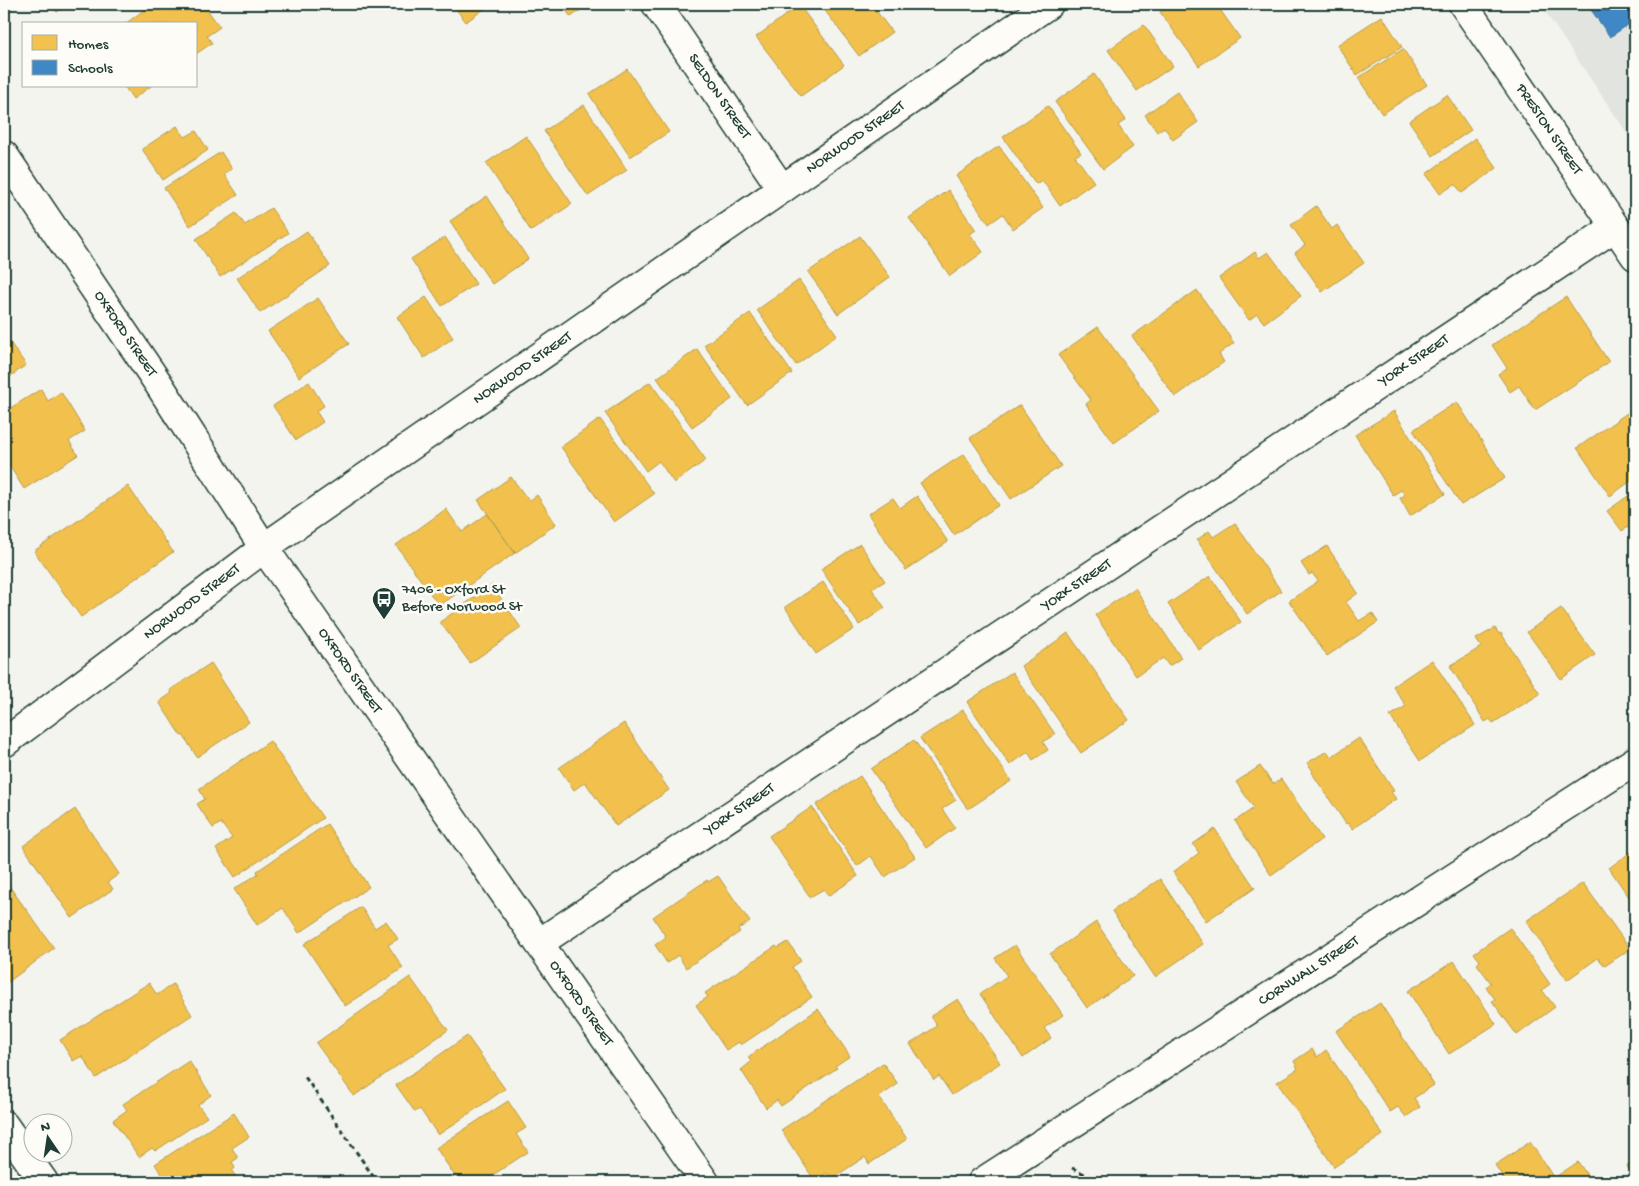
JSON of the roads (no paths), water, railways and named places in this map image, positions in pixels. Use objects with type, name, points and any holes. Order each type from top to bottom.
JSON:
[{"type":"street","name":"SELDON STREET","points":[[656,4],[782,189]]},
{"type":"street","name":"NORWOOD STREET","points":[[4,743],[264,548],[1050,4]]},
{"type":"street","name":"PRESTON STREET","points":[[1463,4],[1635,256]]},
{"type":"street","name":"OXFORD STREET","points":[[4,155],[158,383],[264,548],[705,1182]]},
{"type":"street","name":"YORK STREET","points":[[539,942],[1615,227]]},
{"type":"street","name":"CORNWALL STREET","points":[[982,1182],[1635,762]]},
{"type":"street","points":[[4,1125],[44,1182]]},
{"type":"place","name":"7406 - Oxford St Before Norwood St","points":[[384,620]]}]
